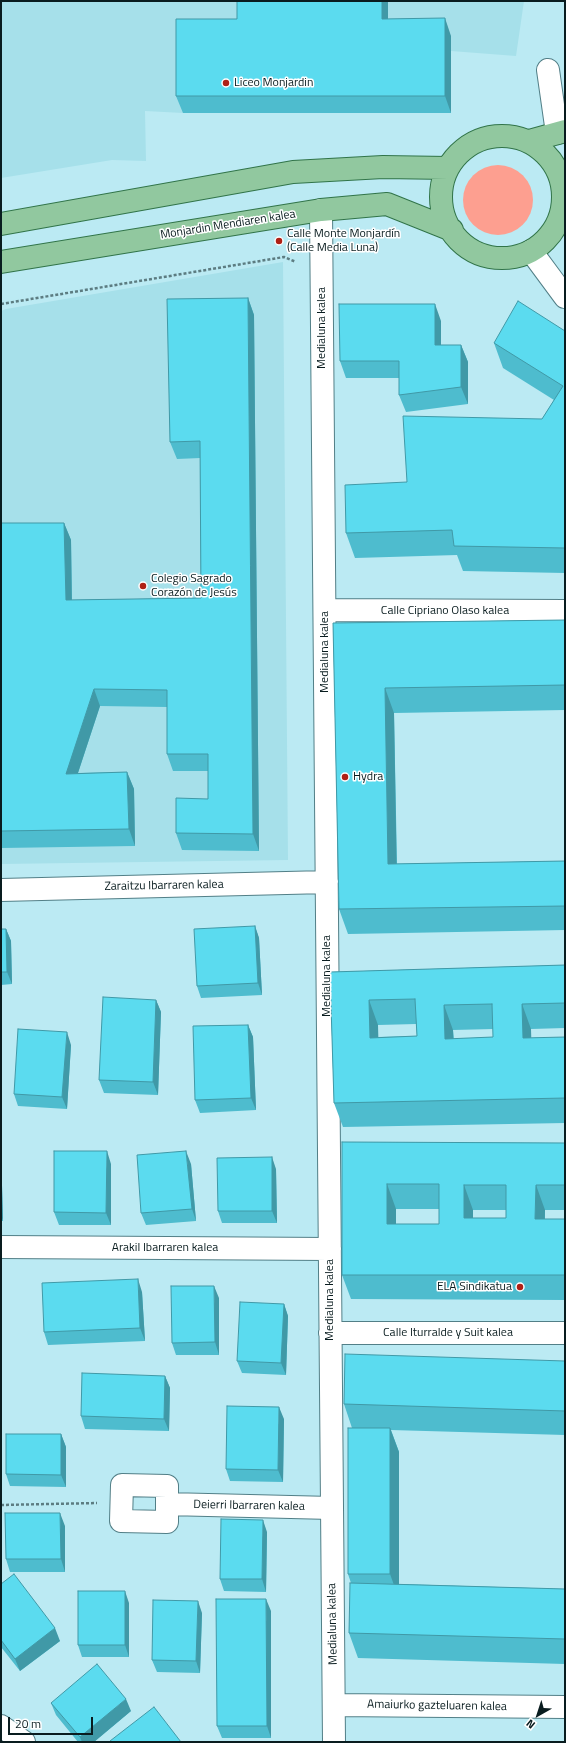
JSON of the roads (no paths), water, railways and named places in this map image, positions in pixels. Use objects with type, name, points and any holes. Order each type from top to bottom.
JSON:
[{"type":"main road","points":[[529,141],[561,132]]},
{"type":"main road","name":"Monjardin Mendiaren kalea","points":[[496,136],[513,136],[529,141],[546,154],[558,170],[564,190],[563,208],[556,226],[545,240],[530,251],[514,257],[496,257],[479,253],[463,243],[452,230],[444,216],[441,200],[443,183],[448,168],[462,150],[478,141],[496,136]]},
{"type":"main road","points":[[1,224],[293,172],[383,167],[448,168]]},
{"type":"main road","name":"Monjardin Mendiaren kalea","points":[[1,262],[321,210],[387,204],[452,230]]},
{"type":"street","points":[[548,70],[561,132]]},
{"type":"street","name":"Medialuna kalea","points":[[321,210],[334,1742]]},
{"type":"street","points":[[530,251],[565,297]]},
{"type":"street","name":"Calle Cipriano Olaso kalea","points":[[324,610],[565,611]]},
{"type":"street","name":"Zaraitzu Ibarraren kalea","points":[[1,890],[327,882]]},
{"type":"street","points":[[327,980],[351,980]]},
{"type":"street","name":"Arakil Ibarraren kalea","points":[[1,1247],[330,1249]]},
{"type":"street","name":"Calle Iturralde y Suit kalea","points":[[330,1333],[565,1333]]},
{"type":"street","points":[[122,1484],[167,1486],[167,1504],[166,1522],[121,1522],[122,1484]]},
{"type":"street","name":"Deierri Ibarraren kalea","points":[[167,1504],[332,1508]]},
{"type":"street","name":"Amaiurko gazteluaren kalea","points":[[334,1705],[565,1707]]},
{"type":"street","points":[[1,1726],[24,1742]]},
{"type":"place","name":"Liceo Monjardin","points":[[226,83]]},
{"type":"place","name":"Calle Monte Monjardín (Calle Media Luna)","points":[[279,241]]},
{"type":"place","name":"Colegio Sagrado Corazón de Jesús","points":[[143,586]]},
{"type":"place","name":"Hydra","points":[[345,777]]},
{"type":"place","name":"ELA Sindikatua","points":[[520,1287]]}]
